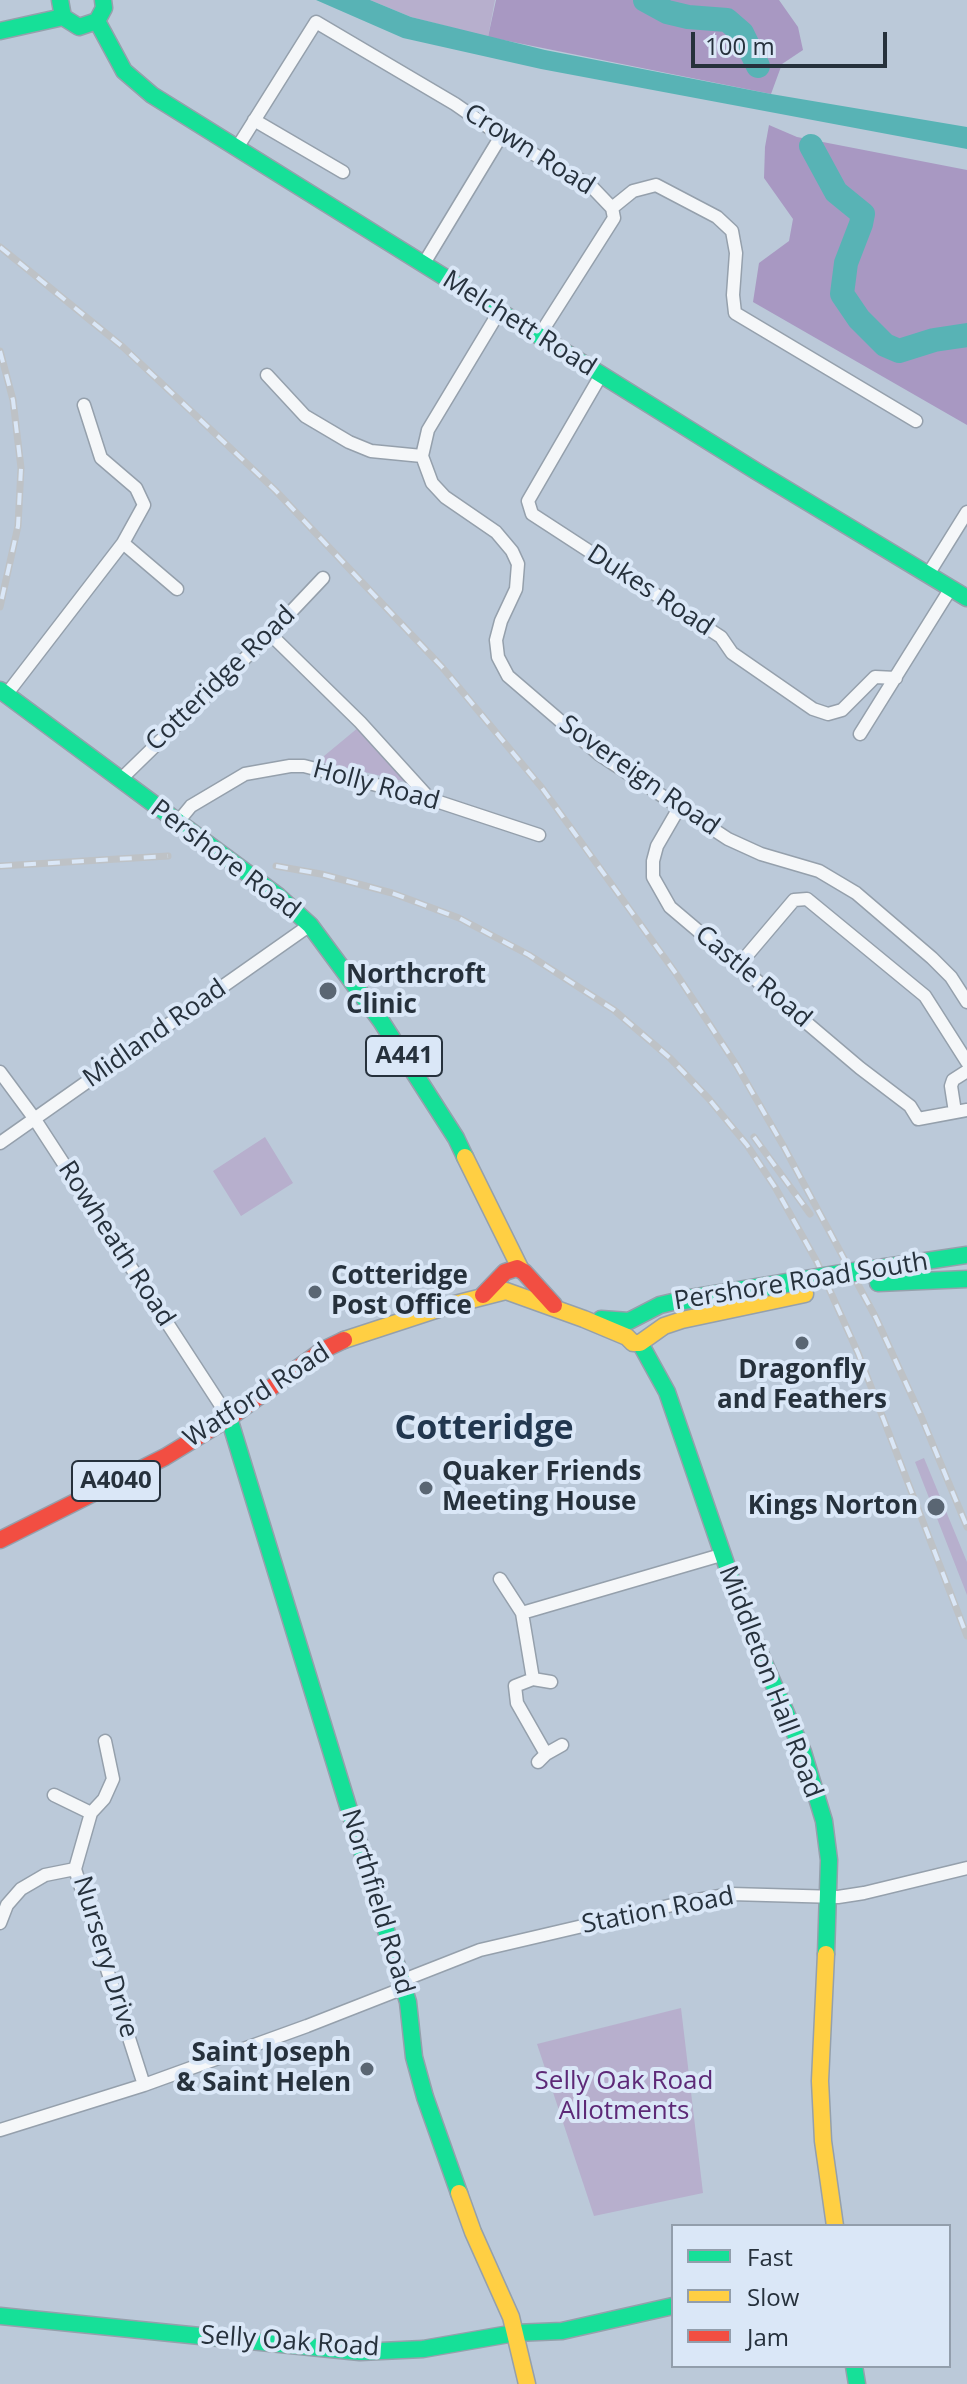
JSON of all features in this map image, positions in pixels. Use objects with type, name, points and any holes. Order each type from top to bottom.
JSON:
[{"type":"main road","points":[[0,31],[62,8],[79,27],[97,21],[104,8],[103,0]]},
{"type":"main road","name":"Melchett Road","points":[[97,21],[115,58],[134,81],[423,265],[959,593]]},
{"type":"main road","name":"Pershore Road","points":[[3,692],[278,896],[310,925],[381,1021],[456,1138],[504,1234],[513,1280]]},
{"type":"main road","name":"Pershore Road South","points":[[636,1332],[967,1255]]},
{"type":"main road","name":"Pershore Road South","points":[[636,1332],[660,1305],[837,1274],[844,1279],[967,1279]]},
{"type":"main road","points":[[513,1280],[561,1311],[636,1332]]},
{"type":"main road","name":"Watford Road","points":[[0,1540],[165,1457],[229,1418],[323,1350],[348,1338],[481,1297],[513,1280]]},
{"type":"main road","name":"Middleton Hall Road","points":[[636,1332],[667,1392],[721,1555],[745,1619],[803,1752],[824,1821],[829,1896],[820,2081],[823,2141],[835,2224]]},
{"type":"main road","name":"Northfield Road","points":[[229,1418],[402,1984],[410,2014],[414,2057],[425,2097],[473,2232],[511,2317],[527,2384]]},
{"type":"main road","name":"Selly Oak Road","points":[[0,2316],[335,2351],[423,2349],[515,2333],[562,2331],[671,2306]]},
{"type":"street","name":"Crown Road","points":[[254,120],[316,22],[455,104],[501,136],[591,186],[612,208],[633,191],[656,185],[717,217],[732,231],[736,253],[735,313],[916,421]]},
{"type":"street","points":[[237,148],[254,120],[343,172]]},
{"type":"street","points":[[423,265],[501,136]]},
{"type":"street","points":[[539,336],[614,218],[612,208]]},
{"type":"street","points":[[267,375],[305,416],[349,442],[371,451],[422,456],[428,430],[499,312]]},
{"type":"street","name":"Dukes Road","points":[[601,375],[528,501],[532,514],[721,637],[732,653],[813,709],[828,714],[842,710],[875,677],[896,678]]},
{"type":"street","points":[[3,692],[123,543],[142,512],[143,499],[136,488],[101,458],[84,405]]},
{"type":"street","name":"Sovereign Road","points":[[422,456],[432,483],[445,497],[496,532],[512,551],[518,564],[516,589],[496,640],[498,657],[508,676],[600,755],[728,839],[761,854],[819,871],[856,893],[932,958],[951,977],[967,1002]]},
{"type":"street","points":[[929,573],[967,512]]},
{"type":"street","points":[[123,543],[177,589]]},
{"type":"street","name":"Cotteridge Road","points":[[120,780],[323,578]]},
{"type":"street","points":[[860,734],[896,678],[959,593]]},
{"type":"street","points":[[270,634],[360,722],[430,799]]},
{"type":"street","name":"Holly Road","points":[[177,823],[191,806],[245,774],[304,766],[430,799],[539,835]]},
{"type":"street","name":"Castle Road","points":[[679,808],[657,846],[653,877],[670,907],[910,1106],[918,1119],[961,1111]]},
{"type":"street","points":[[738,966],[794,900],[807,899],[925,996],[967,1062]]},
{"type":"street","name":"Midland Road","points":[[0,1143],[310,925]]},
{"type":"street","points":[[961,1111],[951,1086],[953,1080],[967,1071]]},
{"type":"street","name":"Rowheath Road","points":[[0,1072],[34,1118],[229,1418]]},
{"type":"street","points":[[522,1613],[721,1555]]},
{"type":"street","points":[[500,1579],[522,1613],[533,1679]]},
{"type":"street","points":[[551,1682],[533,1679],[515,1686],[517,1703],[542,1758],[562,1745]]},
{"type":"street","name":"Nursery Drive","points":[[105,1741],[113,1779],[104,1799],[91,1813],[75,1869],[144,2085]]},
{"type":"street","points":[[54,1795],[91,1813]]},
{"type":"street","name":"Station Road","points":[[0,2130],[144,2085],[307,2026],[480,1950],[731,1894],[829,1896],[864,1893],[967,1868]]},
{"type":"street","points":[[0,1923],[7,1905],[21,1889],[45,1875],[75,1869]]},
{"type":"green space","points":[[370,0],[495,0],[488,37],[411,17]]},
{"type":"green space","points":[[359,727],[407,782],[318,761]]},
{"type":"green space","points":[[265,1137],[293,1183],[241,1216],[213,1171]]},
{"type":"green space","points":[[924,1458],[967,1562],[967,1595],[915,1462]]},
{"type":"green space","name":"Selly Oak Road Allotments","points":[[681,2008],[703,2193],[594,2216],[537,2044]]},
{"type":"shaded area","points":[[316,0],[370,0],[411,17],[545,50],[771,94],[967,127],[967,149],[541,69],[403,38]]},
{"type":"shaded area","points":[[496,0],[779,0],[798,27],[803,50],[782,64],[771,94],[488,37]]},
{"type":"shaded area","points":[[769,125],[797,137],[967,170],[967,425],[753,302],[759,263],[789,241],[793,219],[764,178]]},
{"type":"waterway","points":[[645,0],[667,12],[727,20],[742,33],[758,66]]},
{"type":"waterway","points":[[811,146],[836,192],[863,214],[846,263],[842,294],[859,319],[885,345],[899,351],[934,340],[967,335]]},
{"type":"railway","points":[[0,247],[123,347],[275,490],[442,667],[542,788],[677,975],[737,1066],[784,1147],[876,1318],[967,1527]]},
{"type":"railway","points":[[0,351],[13,400],[21,468],[18,526],[0,607]]},
{"type":"railway","points":[[0,866],[168,856]]},
{"type":"railway","points":[[276,866],[321,874],[392,893],[459,918],[529,955],[614,1010],[670,1058],[709,1099],[747,1145],[775,1187],[817,1262],[858,1353],[967,1636]]},
{"type":"railway","points":[[754,1137],[810,1214]]},
{"type":"traffic: fast","points":[[60,0],[63,17],[79,27],[97,21],[104,8],[103,0]]},
{"type":"traffic: fast","points":[[0,31],[63,17]]},
{"type":"traffic: fast","points":[[97,21],[124,71],[152,95],[756,471],[967,598]]},
{"type":"traffic: fast","points":[[0,690],[278,896],[310,925],[381,1021],[465,1157]]},
{"type":"traffic: fast","points":[[872,1269],[967,1255]]},
{"type":"traffic: fast","points":[[677,1301],[872,1269]]},
{"type":"traffic: fast","points":[[878,1283],[967,1279]]},
{"type":"traffic: fast","points":[[601,1319],[629,1321],[660,1305],[677,1301]]},
{"type":"traffic: fast","points":[[640,1343],[667,1392],[745,1619],[803,1752],[824,1821],[829,1860],[826,1954]]},
{"type":"traffic: fast","points":[[229,1418],[408,2002],[414,2057],[459,2193]]},
{"type":"traffic: fast","points":[[0,2316],[360,2352],[423,2349],[515,2333],[562,2331],[671,2306]]},
{"type":"traffic: fast","points":[[854,2368],[857,2384]]},
{"type":"traffic: slow","points":[[465,1157],[521,1270]]},
{"type":"traffic: slow","points":[[344,1340],[451,1305],[506,1291],[584,1319],[627,1337],[633,1343],[640,1343],[664,1326],[682,1320],[805,1294]]},
{"type":"traffic: slow","points":[[826,1954],[820,2081],[823,2141],[835,2224]]},
{"type":"traffic: slow","points":[[459,2193],[511,2317],[527,2384]]},
{"type":"traffic: jam","points":[[483,1295],[505,1272],[517,1268],[554,1305]]},
{"type":"traffic: jam","points":[[0,1540],[165,1457],[229,1418],[323,1350],[344,1340]]},
{"type":"place","name":"Northcroft Clinic","points":[[328,991]]},
{"type":"place","name":"Cotteridge Post Office","points":[[315,1292]]},
{"type":"place","name":"Dragonfly and Feathers","points":[[802,1343]]},
{"type":"place","name":"Quaker Friends Meeting House","points":[[426,1488]]},
{"type":"place","name":"Kings Norton","points":[[936,1507]]},
{"type":"place","name":"Saint Joseph & Saint Helen","points":[[367,2069]]},
{"type":"district","name":"Cotteridge","points":[[484,1429]]}]
